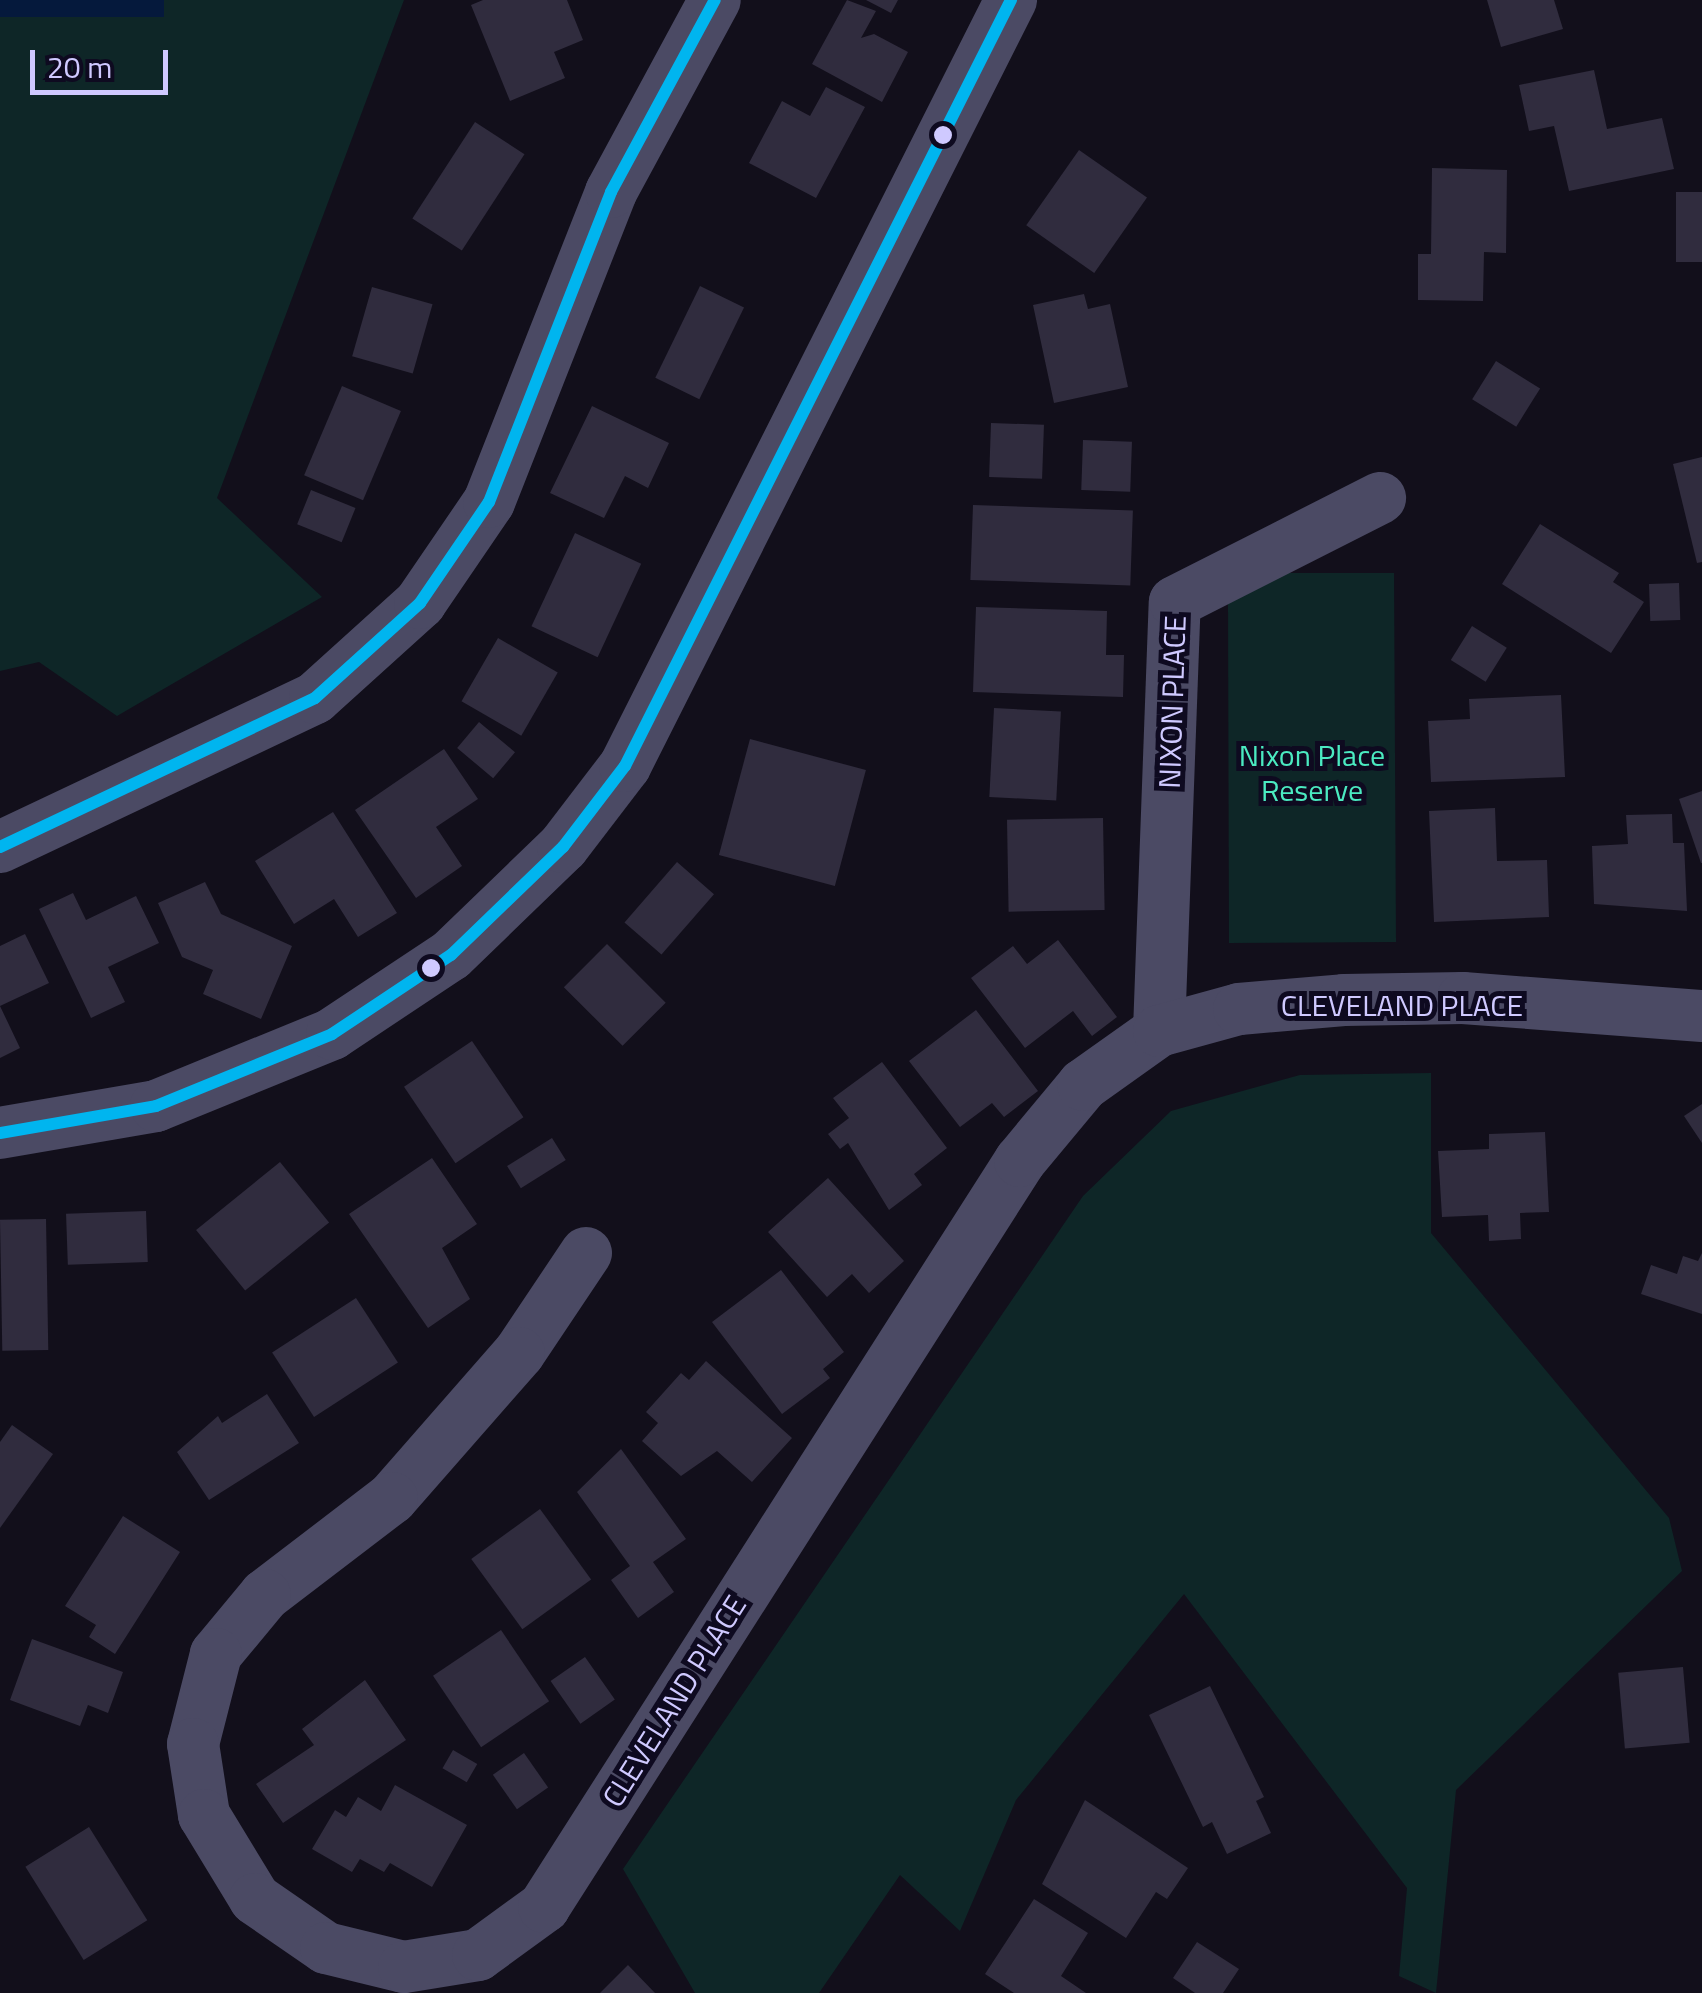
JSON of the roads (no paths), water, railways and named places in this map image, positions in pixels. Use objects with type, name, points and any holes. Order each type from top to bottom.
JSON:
[{"type":"street","points":[[0,847],[316,698],[420,604],[489,502],[611,192],[714,0]]},
{"type":"street","points":[[0,1133],[156,1106],[332,1034],[451,955],[563,847],[634,750],[1011,0]]},
{"type":"street","name":"NIXON PLACE","points":[[1159,1031],[1174,602],[1380,498]]},
{"type":"street","name":"CLEVELAND PLACE","points":[[586,1254],[519,1353],[392,1498],[265,1595],[216,1654],[193,1744],[204,1815],[255,1900],[326,1948],[404,1967],[478,1955],[544,1908],[1020,1161],[1082,1085],[1159,1031],[1239,1008],[1344,1000],[1702,1016]]},
{"type":"water","points":[[0,0],[164,0],[164,17],[0,17]]},
{"type":"park label","name":"Nixon Place Reserve","points":[[1312,772]]}]
